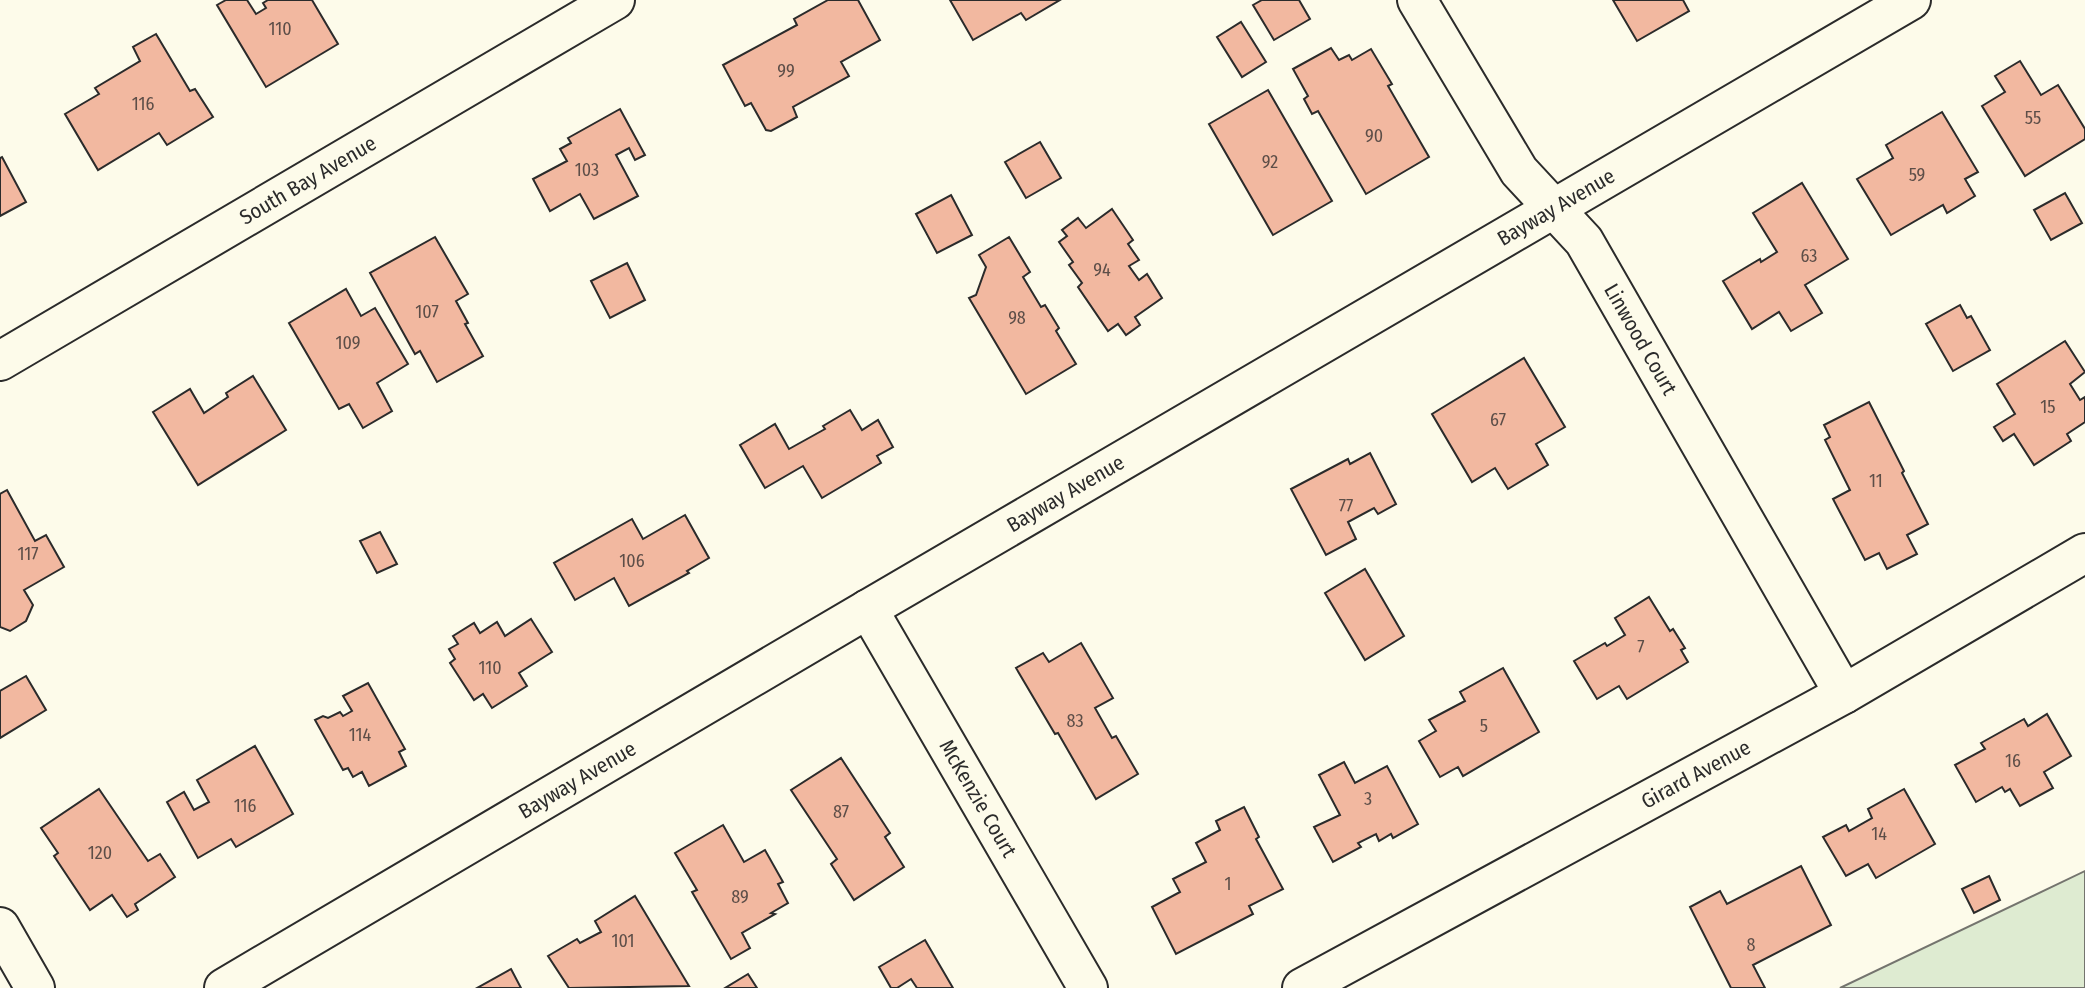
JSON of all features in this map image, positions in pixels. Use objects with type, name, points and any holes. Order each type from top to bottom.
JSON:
[{"type":"street","name":"South Bay Avenue","points":[[0,361],[615,0]]},
{"type":"street","name":"Linwood Court","points":[[1417,0],[1519,171],[1584,241],[1844,694]]},
{"type":"street","name":"Bayway Avenue","points":[[223,988],[1911,0]]},
{"type":"street","name":"Girard Avenue","points":[[1302,988],[1844,694],[2085,553]]},
{"type":"street","name":"McKenzie Court","points":[[868,609],[1088,988]]},
{"type":"street","points":[[0,927],[35,988]]},
{"type":"green space","points":[[2085,871],[2085,988],[1840,988]]},
{"type":"building","points":[[226,0],[247,0],[256,14],[266,8],[263,3],[268,0],[312,0],[338,44],[266,87],[217,5]]},
{"type":"building","points":[[828,0],[858,0],[880,40],[841,62],[849,76],[793,107],[797,117],[771,131],[766,130],[751,103],[745,106],[723,65],[797,25],[794,19]]},
{"type":"building","points":[[950,0],[1060,0],[1026,20],[1021,13],[973,40]]},
{"type":"building","points":[[1262,0],[1299,0],[1310,19],[1274,40],[1253,5]]},
{"type":"building","points":[[1613,0],[1683,0],[1689,11],[1637,41]]},
{"type":"building","points":[[1241,22],[1266,62],[1242,77],[1217,37]]},
{"type":"building","points":[[156,34],[190,91],[195,89],[213,117],[167,145],[159,133],[98,170],[65,114],[99,94],[95,88],[140,61],[133,47]]},
{"type":"building","points":[[1331,48],[1339,60],[1349,55],[1352,60],[1371,49],[1392,84],[1388,86],[1429,157],[1366,194],[1318,111],[1312,114],[1304,99],[1308,96],[1293,69]]},
{"type":"building","points":[[2020,61],[2041,95],[2058,85],[2085,129],[2085,139],[2025,176],[1982,106],[2005,92],[1995,76]]},
{"type":"building","points":[[1268,90],[1332,201],[1273,235],[1209,124]]},
{"type":"building","points":[[620,109],[645,155],[635,160],[629,148],[616,155],[638,196],[594,219],[580,194],[550,211],[533,179],[567,161],[560,149],[571,143],[568,138]]},
{"type":"building","points":[[1942,112],[1978,172],[1965,179],[1975,196],[1947,213],[1943,205],[1891,235],[1857,179],[1893,158],[1886,145]]},
{"type":"building","points":[[1040,142],[1061,178],[1026,198],[1005,162]]},
{"type":"building","points":[[2,157],[26,202],[0,216],[0,158]]},
{"type":"building","points":[[1802,183],[1848,259],[1805,285],[1822,313],[1791,331],[1779,312],[1752,329],[1723,281],[1777,252],[1753,213]]},
{"type":"building","points":[[2065,193],[2082,223],[2051,240],[2034,210]]},
{"type":"building","points":[[951,195],[972,235],[937,253],[916,214]]},
{"type":"building","points":[[1112,209],[1133,240],[1128,244],[1139,260],[1129,266],[1139,280],[1147,274],[1162,298],[1135,317],[1140,325],[1126,335],[1118,324],[1108,331],[1078,287],[1082,283],[1069,265],[1073,262],[1059,242],[1067,236],[1062,230],[1078,218],[1086,228]]},
{"type":"building","points":[[435,237],[468,294],[456,301],[483,356],[437,382],[420,351],[415,354],[370,273]]},
{"type":"building","points":[[1009,237],[1030,272],[1023,277],[1041,307],[1045,305],[1059,328],[1056,331],[1076,364],[1026,394],[969,298],[976,295],[986,267],[979,255]]},
{"type":"building","points":[[627,263],[645,300],[610,318],[591,281]]},
{"type":"building","points":[[346,289],[361,316],[375,308],[408,364],[377,383],[392,411],[363,428],[349,404],[339,409],[289,323]]},
{"type":"building","points":[[1960,305],[1967,318],[1971,316],[1990,350],[1953,371],[1926,324]]},
{"type":"building","points":[[2065,341],[2085,372],[2070,384],[2080,400],[2085,397],[2085,422],[2067,434],[2071,441],[2034,465],[2014,434],[2003,441],[1994,427],[2015,414],[1997,384]]},
{"type":"building","points":[[1524,358],[1565,427],[1536,444],[1548,465],[1508,489],[1495,468],[1472,482],[1432,414]]},
{"type":"building","points":[[253,376],[286,430],[198,485],[153,412],[190,389],[204,413],[228,397],[226,393]]},
{"type":"building","points":[[1869,402],[1928,524],[1907,535],[1917,554],[1887,569],[1879,553],[1865,560],[1833,499],[1850,490],[1825,440],[1830,437],[1824,425]]},
{"type":"building","points":[[850,410],[862,430],[878,420],[893,447],[877,456],[881,463],[822,498],[803,466],[765,488],[740,445],[775,424],[789,449],[825,429],[823,426]]},
{"type":"building","points":[[1370,453],[1396,504],[1378,514],[1374,508],[1348,522],[1356,539],[1326,555],[1291,489],[1348,459],[1350,464]]},
{"type":"building","points":[[7,490],[35,541],[46,535],[64,567],[24,590],[33,605],[26,621],[10,631],[0,627],[0,494]]},
{"type":"building","points":[[685,515],[709,558],[687,571],[689,573],[629,606],[614,578],[575,600],[554,563],[632,519],[643,539]]},
{"type":"building","points":[[380,532],[397,564],[377,573],[360,541]]},
{"type":"building","points":[[1365,569],[1404,636],[1365,660],[1325,593]]},
{"type":"building","points":[[1649,597],[1670,631],[1673,629],[1685,648],[1681,650],[1688,662],[1627,699],[1619,686],[1597,699],[1574,661],[1625,635],[1615,618]]},
{"type":"building","points":[[531,619],[552,652],[519,673],[527,686],[492,708],[483,694],[474,700],[450,663],[455,659],[449,649],[458,644],[453,636],[474,623],[480,633],[497,622],[505,636]]},
{"type":"building","points":[[1081,643],[1113,698],[1095,708],[1112,738],[1116,736],[1138,774],[1096,799],[1016,668],[1043,653],[1049,662]]},
{"type":"building","points":[[1503,668],[1539,732],[1463,776],[1458,767],[1440,777],[1419,741],[1436,731],[1429,720],[1465,701],[1460,692]]},
{"type":"building","points":[[26,676],[46,710],[0,738],[0,691]]},
{"type":"building","points":[[368,683],[405,749],[399,752],[406,766],[369,786],[362,772],[353,777],[348,768],[343,770],[315,720],[340,712],[343,716],[352,711],[343,696]]},
{"type":"building","points":[[2047,714],[2071,756],[2044,772],[2053,788],[2020,806],[2010,789],[2005,792],[2002,787],[1976,802],[1955,765],[1985,749],[1981,743],[2024,719],[2028,726]]},
{"type":"building","points":[[255,746],[293,814],[236,847],[231,839],[198,858],[167,802],[184,792],[194,810],[209,802],[197,780]]},
{"type":"building","points":[[841,758],[890,833],[885,837],[904,867],[854,900],[831,864],[837,859],[791,790]]},
{"type":"building","points":[[1344,762],[1355,783],[1387,766],[1418,824],[1393,838],[1391,834],[1379,841],[1376,834],[1358,843],[1361,847],[1333,862],[1314,827],[1340,815],[1319,775]]},
{"type":"building","points":[[99,789],[148,861],[160,854],[175,877],[135,904],[138,910],[127,917],[112,895],[90,910],[54,856],[58,853],[41,828]]},
{"type":"building","points":[[1904,789],[1935,844],[1876,878],[1868,864],[1846,876],[1823,837],[1846,825],[1849,831],[1872,818],[1868,809]]},
{"type":"building","points":[[1244,807],[1259,837],[1256,839],[1283,889],[1249,906],[1253,914],[1176,954],[1152,907],[1180,892],[1173,879],[1206,862],[1196,843],[1220,830],[1216,821]]},
{"type":"building","points":[[723,825],[744,862],[765,850],[783,882],[778,884],[788,903],[771,913],[775,914],[742,933],[750,948],[731,959],[692,892],[697,890],[675,853]]},
{"type":"building","points":[[1801,866],[1831,925],[1753,965],[1765,988],[1731,988],[1690,907],[1720,891],[1727,904]]},
{"type":"building","points":[[1989,876],[2000,900],[1974,913],[1962,889]]},
{"type":"building","points":[[635,896],[689,986],[569,988],[548,956],[577,939],[580,943],[601,932],[595,921]]},
{"type":"building","points":[[925,940],[953,988],[917,988],[911,979],[897,988],[891,988],[879,967]]},
{"type":"building","points":[[511,969],[521,988],[477,988]]},
{"type":"building","points":[[748,974],[757,988],[725,988]]}]
